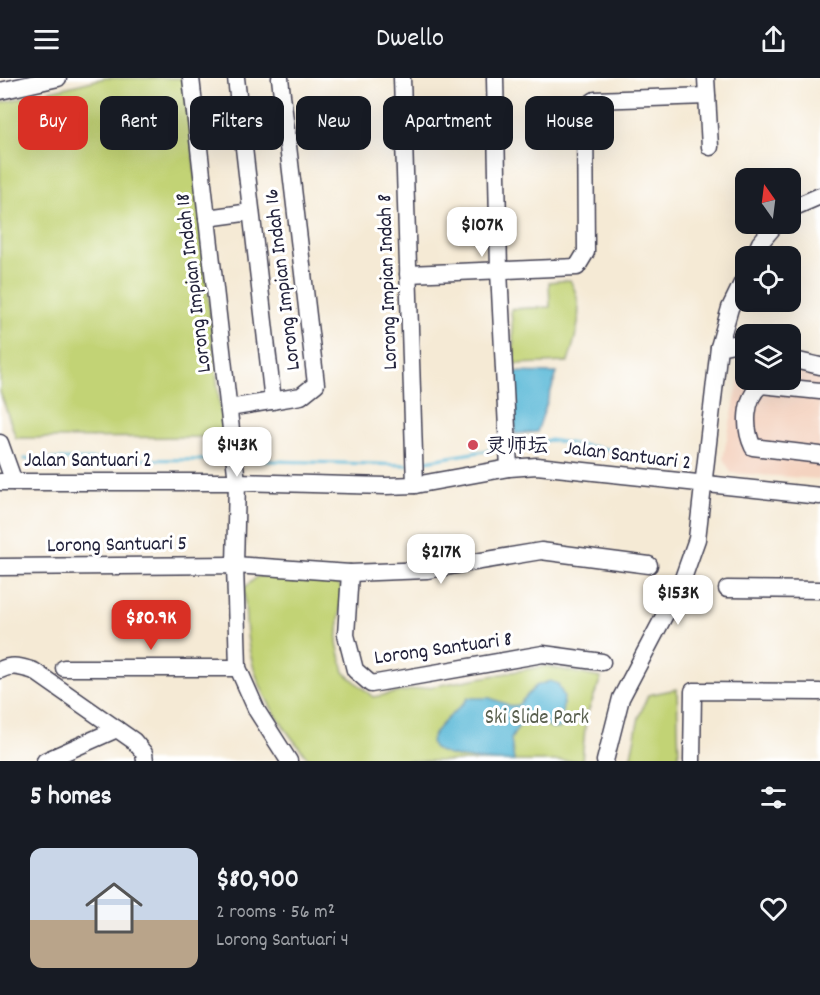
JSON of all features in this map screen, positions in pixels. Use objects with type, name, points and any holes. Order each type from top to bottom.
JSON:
[{"type":"street","points":[[0,91],[36,80],[58,78]]},
{"type":"street","name":"Lorong Impian Indah 18","points":[[191,78],[237,482],[235,565],[238,668]]},
{"type":"street","points":[[236,78],[273,401]]},
{"type":"street","name":"Lorong Impian Indah 16","points":[[229,408],[301,396],[316,384],[280,78]]},
{"type":"street","name":"Lorong Impian Indah 8","points":[[402,78],[415,480]]},
{"type":"street","points":[[495,78],[499,271],[509,464]]},
{"type":"street","points":[[706,78],[710,147]]},
{"type":"street","points":[[408,274],[577,267],[586,252],[585,107],[595,100],[707,96]]},
{"type":"street","points":[[801,204],[820,196]]},
{"type":"street","points":[[207,218],[251,212]]},
{"type":"street","points":[[759,246],[768,234]]},
{"type":"street","points":[[605,761],[621,698],[681,584],[698,539],[719,347],[735,298]]},
{"type":"street","points":[[719,347],[735,344]]},
{"type":"street","points":[[801,362],[820,366]]},
{"type":"street","points":[[820,391],[761,385],[753,392],[747,422],[748,437],[753,447],[820,455]]},
{"type":"street","points":[[0,443],[7,482]]},
{"type":"street","name":"Jalan Santuari 2","points":[[7,482],[265,483],[415,480],[509,464],[820,496]]},
{"type":"street","points":[[208,482],[227,494],[236,504],[244,494],[265,483]]},
{"type":"street","name":"Lorong Santuari 5","points":[[0,567],[235,565],[350,573],[427,570],[541,550],[649,565]]},
{"type":"street","name":"Lorong Santuari 8","points":[[350,573],[346,635],[355,670],[371,684],[543,654],[602,662]]},
{"type":"street","points":[[727,590],[820,590]]},
{"type":"street","points":[[0,670],[14,666],[34,671],[82,707],[117,729],[144,753],[145,761]]},
{"type":"street","points":[[64,668],[238,668],[257,711],[289,761]]},
{"type":"street","points":[[692,761],[693,691],[820,692]]},
{"type":"street","points":[[45,761],[117,729]]},
{"type":"shaded area","points":[[801,371],[820,373],[820,479],[731,473],[723,458],[737,390],[801,390]]},
{"type":"green space","points":[[105,78],[185,78],[190,150],[193,150],[223,437],[16,438],[0,392],[0,103],[18,99],[18,150],[88,150],[88,96],[29,96]]},
{"type":"green space","points":[[570,280],[575,290],[579,311],[577,331],[568,362],[515,364],[511,309],[550,307],[549,282]]},
{"type":"green space","name":"Ski Slide Park","points":[[258,576],[335,581],[342,588],[337,643],[344,672],[373,697],[546,666],[601,678],[586,717],[582,761],[313,761],[308,758],[280,722],[265,696],[254,668],[247,637],[244,588]]},
{"type":"green space","points":[[677,689],[679,761],[630,761],[639,717],[648,695]]},
{"type":"water","points":[[511,372],[557,373],[537,432],[515,434]]},
{"type":"water","points":[[550,681],[558,684],[564,697],[560,728],[552,729],[535,715],[518,727],[511,739],[514,761],[493,761],[448,755],[437,750],[432,744],[436,731],[468,698],[490,698],[511,706],[518,705],[536,686]]},
{"type":"waterway","points":[[515,446],[550,440],[682,461]]},
{"type":"waterway","points":[[420,462],[502,448]]},
{"type":"waterway","points":[[25,459],[228,460]]},
{"type":"waterway","points":[[240,460],[408,465]]},
{"type":"place","name":"灵师坛","points":[[473,445]]}]
